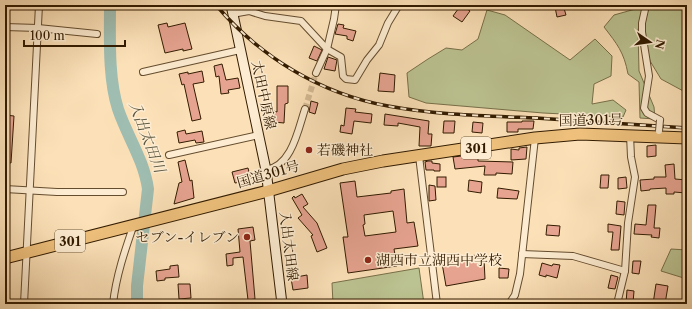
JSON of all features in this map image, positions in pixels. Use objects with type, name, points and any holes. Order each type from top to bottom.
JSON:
[{"type":"highway","name":"国道301号","points":[[5,258],[268,191],[343,168],[535,138],[580,134],[659,134],[687,138]]},
{"type":"main road","name":"太田中原線","points":[[232,9],[266,170],[268,191]]},
{"type":"main road","name":"入出太田線","points":[[268,191],[282,304]]},
{"type":"street","points":[[24,304],[28,252],[39,5]]},
{"type":"street","points":[[316,73],[327,49],[336,5]]},
{"type":"street","points":[[232,9],[265,16],[301,21],[327,49],[340,56],[343,76],[346,79],[355,80],[367,60],[379,45],[388,23],[399,5]]},
{"type":"street","points":[[646,5],[642,22],[642,32],[649,76],[644,108],[647,114],[660,120],[659,134]]},
{"type":"street","points":[[5,27],[38,28],[97,34]]},
{"type":"street","points":[[143,72],[240,50]]},
{"type":"street","points":[[266,170],[273,169],[282,162],[290,151],[305,109]]},
{"type":"street","points":[[168,155],[259,135]]},
{"type":"street","points":[[617,304],[625,271],[628,223],[634,177],[630,135]]},
{"type":"street","points":[[509,304],[515,295],[517,286],[535,138]]},
{"type":"street","points":[[419,156],[436,304]]},
{"type":"street","points":[[5,189],[57,192],[124,192]]},
{"type":"street","points":[[113,304],[115,285],[134,224]]},
{"type":"street","points":[[522,254],[572,256],[625,271]]},
{"type":"green space","points":[[649,5],[687,5],[687,93],[661,79],[650,61],[643,33]]},
{"type":"green space","points":[[639,8],[643,11],[638,30],[639,71],[654,107],[655,119],[640,118],[639,82],[628,74],[619,49],[613,38],[604,27],[614,15]]},
{"type":"green space","points":[[487,10],[505,15],[570,60],[595,39],[612,56],[611,76],[594,84],[592,104],[613,100],[626,110],[623,117],[543,113],[426,103],[409,97],[407,73],[446,48],[462,50],[478,39]]},
{"type":"green space","points":[[671,249],[687,250],[687,279],[661,271]]},
{"type":"green space","points":[[419,268],[424,304],[333,304],[332,283]]},
{"type":"building","points":[[461,5],[470,11],[462,22],[453,16]]},
{"type":"building","points":[[563,5],[566,15],[557,17],[555,7]]},
{"type":"building","points":[[167,23],[168,27],[185,23],[192,49],[183,51],[183,49],[165,53],[158,25]]},
{"type":"building","points":[[338,24],[344,25],[343,28],[356,31],[353,41],[347,39],[347,36],[335,34]]},
{"type":"building","points":[[314,46],[322,50],[317,61],[309,58]]},
{"type":"building","points":[[328,57],[337,60],[335,71],[324,69]]},
{"type":"building","points":[[222,64],[226,80],[238,78],[240,88],[228,90],[229,93],[221,94],[219,76],[216,77],[214,66]]},
{"type":"building","points":[[202,71],[204,82],[193,84],[201,119],[192,121],[184,84],[182,85],[179,74]]},
{"type":"building","points":[[380,73],[395,75],[394,92],[378,91]]},
{"type":"building","points":[[277,86],[288,86],[288,103],[285,104],[284,123],[274,122],[274,111],[277,112]]},
{"type":"building","points":[[311,101],[318,103],[315,114],[309,112]]},
{"type":"building","points":[[346,108],[356,109],[355,112],[372,114],[371,123],[354,121],[352,134],[340,132],[341,125],[344,126]]},
{"type":"building","points":[[385,114],[429,121],[428,134],[432,134],[431,146],[419,146],[420,127],[398,123],[398,126],[384,125]]},
{"type":"building","points":[[5,115],[14,116],[11,163],[5,162]]},
{"type":"building","points":[[444,121],[455,121],[454,133],[443,133]]},
{"type":"building","points":[[534,121],[533,129],[518,129],[518,132],[507,132],[507,122]]},
{"type":"building","points":[[473,122],[483,123],[482,133],[472,132]]},
{"type":"building","points":[[185,130],[186,134],[202,131],[204,142],[196,143],[195,140],[179,143],[177,132]]},
{"type":"building","points":[[656,145],[656,156],[647,157],[647,146]]},
{"type":"building","points":[[527,147],[526,159],[511,160],[511,149],[519,150],[519,148]]},
{"type":"building","points":[[478,154],[478,161],[513,162],[512,174],[496,173],[496,175],[484,175],[485,166],[455,169],[453,157]]},
{"type":"building","points":[[185,160],[190,181],[192,180],[194,198],[174,204],[179,183],[182,182],[178,162]]},
{"type":"building","points":[[428,161],[440,164],[440,171],[426,170],[425,162]]},
{"type":"building","points":[[674,164],[675,179],[687,180],[686,193],[674,192],[674,194],[666,194],[666,188],[641,191],[640,180],[654,179],[654,177],[666,177],[665,165]]},
{"type":"building","points":[[248,168],[251,180],[235,183],[232,172]]},
{"type":"building","points":[[601,175],[609,175],[608,188],[600,188]]},
{"type":"building","points":[[437,177],[446,177],[446,187],[437,187]]},
{"type":"building","points":[[626,177],[627,188],[618,189],[618,178]]},
{"type":"building","points":[[469,180],[482,182],[481,193],[468,191]]},
{"type":"building","points":[[355,181],[357,197],[391,193],[391,191],[404,189],[407,223],[414,222],[418,246],[394,249],[397,266],[348,273],[343,237],[348,237],[340,183]],"holes":[[[393,211],[396,232],[365,236],[363,225],[365,224],[364,215]]]},
{"type":"building","points":[[429,185],[435,186],[436,200],[429,201]]},
{"type":"building","points":[[498,188],[519,191],[517,199],[497,198]]},
{"type":"building","points":[[302,194],[308,204],[303,207],[317,223],[327,248],[317,252],[311,236],[313,235],[298,218],[302,215],[292,198]]},
{"type":"building","points":[[617,201],[625,202],[624,215],[616,214]]},
{"type":"building","points":[[648,205],[656,205],[654,228],[660,228],[659,238],[651,237],[652,235],[634,234],[635,224],[646,225]]},
{"type":"building","points":[[608,224],[621,226],[619,250],[611,250],[613,232],[608,232]]},
{"type":"building","points":[[547,225],[560,226],[559,236],[546,235]]},
{"type":"building","points":[[253,227],[255,240],[250,241],[255,299],[248,300],[243,257],[233,258],[233,265],[227,266],[226,254],[240,252],[238,229]]},
{"type":"building","points":[[479,255],[479,259],[484,259],[485,279],[446,286],[442,263],[467,260],[466,256]]},
{"type":"building","points":[[633,261],[641,261],[639,274],[632,273]]},
{"type":"building","points":[[542,263],[552,266],[553,264],[560,265],[557,278],[539,275]]},
{"type":"building","points":[[178,265],[179,277],[165,278],[165,280],[157,281],[156,271],[170,269],[170,266]]},
{"type":"building","points":[[499,268],[509,269],[508,278],[499,278]]},
{"type":"building","points":[[307,275],[308,288],[293,290],[291,278]]},
{"type":"building","points":[[611,275],[618,277],[615,289],[608,288]]},
{"type":"building","points":[[178,284],[190,284],[191,298],[179,299]]},
{"type":"building","points":[[656,284],[668,286],[665,304],[653,304]]},
{"type":"building","points":[[627,290],[634,291],[633,303],[626,303]]},
{"type":"waterway","name":"入出太田川","points":[[110,5],[110,57],[115,97],[118,109],[143,168],[148,189],[137,286],[137,304]]},
{"type":"tunnel","points":[[305,109],[316,73]]},
{"type":"railway","points":[[216,5],[233,24],[272,57],[316,82],[363,100],[406,109],[443,113],[687,128]]},
{"type":"place","name":"若磯神社","points":[[309,150]]},
{"type":"place","name":"セブン-イレブン","points":[[247,237]]},
{"type":"place","name":"湖西市立湖西中学校","points":[[368,260]]}]
